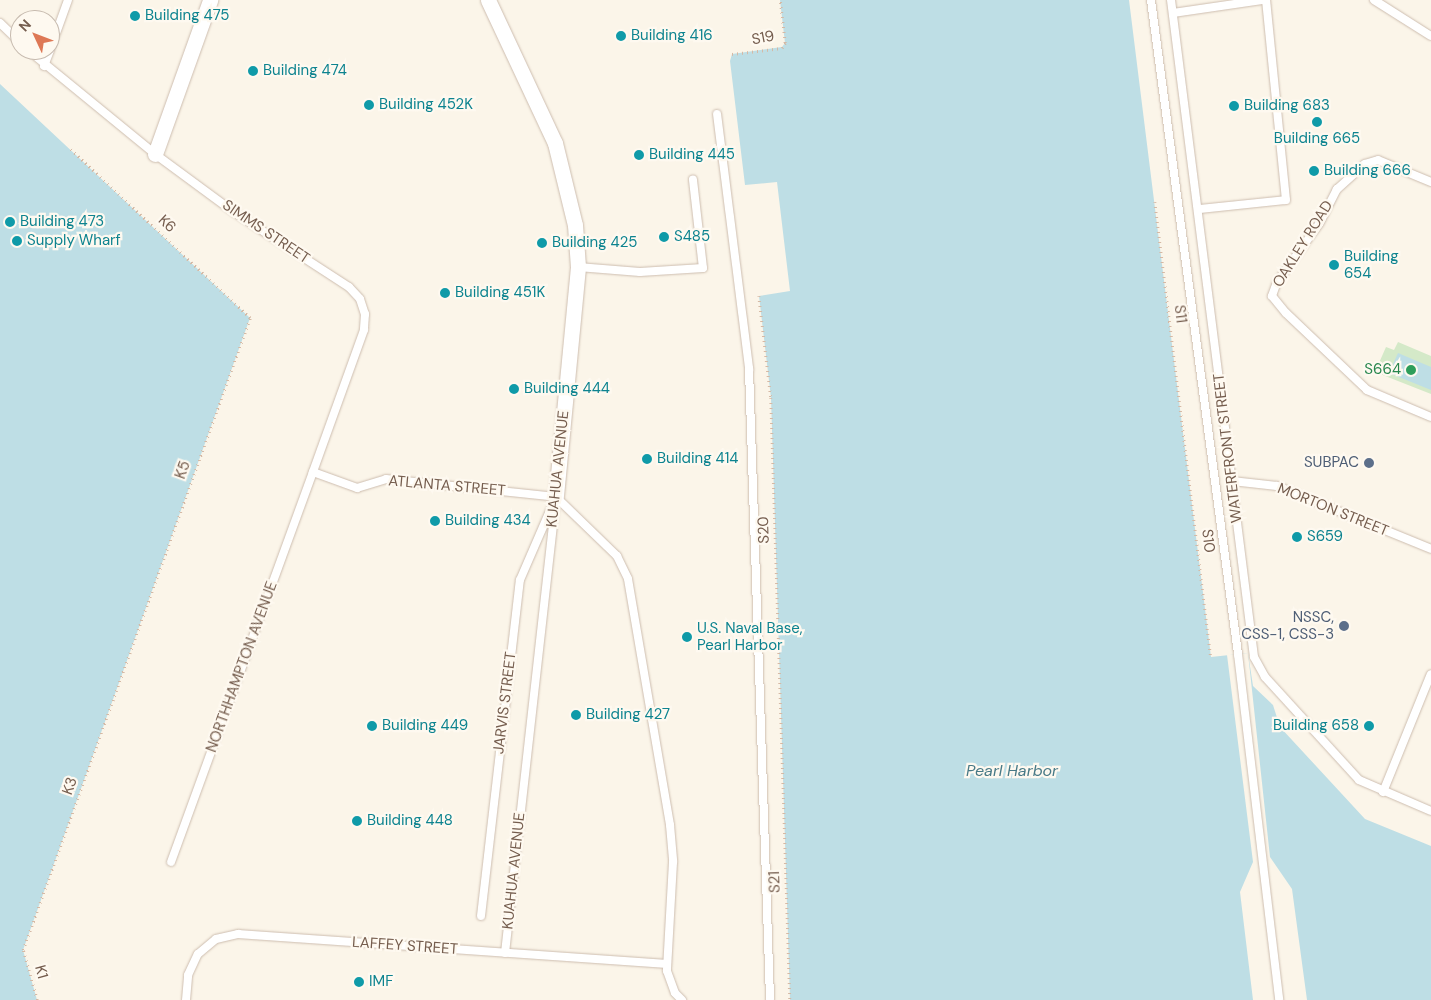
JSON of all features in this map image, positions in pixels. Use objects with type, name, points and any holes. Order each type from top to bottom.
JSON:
[{"type":"street","points":[[155,154],[210,0]]},
{"type":"street","name":"KUAHUA AVENUE","points":[[488,0],[555,143],[567,183],[578,266],[556,497]]},
{"type":"lane","points":[[60,22],[68,0]]},
{"type":"lane","points":[[1151,0],[1238,654],[1280,1000]]},
{"type":"lane","name":"WATERFRONT STREET","points":[[1171,0],[1257,664],[1358,780],[1431,811]]},
{"type":"lane","points":[[1173,13],[1262,0]]},
{"type":"lane","points":[[1199,210],[1286,200],[1266,0]]},
{"type":"lane","points":[[1374,0],[1431,36]]},
{"type":"lane","points":[[0,23],[10,32]]},
{"type":"lane","name":"SIMMS STREET","points":[[38,60],[155,154],[236,213],[349,287],[360,299],[365,325],[313,472]]},
{"type":"lane","points":[[44,66],[46,60]]},
{"type":"lane","points":[[717,114],[749,369],[770,1000]]},
{"type":"lane","name":"OAKLEY ROAD","points":[[1431,182],[1378,160],[1365,164],[1337,189],[1319,224],[1277,282],[1272,296],[1286,313],[1367,390],[1431,417]]},
{"type":"lane","points":[[578,266],[640,272],[703,268],[693,180]]},
{"type":"lane","name":"ATLANTA STREET","points":[[313,472],[357,488],[386,479],[556,497]]},
{"type":"lane","name":"NORTHHAMPTON AVENUE","points":[[170,862],[313,472]]},
{"type":"lane","name":"MORTON STREET","points":[[1232,481],[1277,486],[1431,549]]},
{"type":"lane","points":[[556,497],[617,556],[628,579],[670,825],[673,862],[667,964],[675,993],[682,1000]]},
{"type":"lane","name":"JARVIS STREET","points":[[481,916],[520,580],[556,497]]},
{"type":"lane","name":"KUAHUA AVENUE","points":[[505,953],[556,497]]},
{"type":"lane","points":[[1383,792],[1431,674]]},
{"type":"lane","name":"LAFFEY STREET","points":[[186,1000],[188,975],[193,960],[209,943],[230,935],[667,964]]},
{"type":"path","name":"S19","points":[[732,54],[782,48],[785,43],[780,0]]},
{"type":"path","name":"K6","points":[[68,147],[250,318]]},
{"type":"path","name":"S11","points":[[1155,202],[1183,428]]},
{"type":"path","name":"S20","points":[[759,296],[771,398],[783,764]]},
{"type":"path","name":"K5","points":[[138,630],[250,318]]},
{"type":"path","name":"S10","points":[[1183,428],[1211,658]]},
{"type":"path","name":"K3","points":[[23,950],[138,630]]},
{"type":"path","name":"S21","points":[[783,764],[790,1000]]},
{"type":"path","name":"K1","points":[[23,950],[37,1000]]},
{"type":"green space","points":[[1398,342],[1431,356],[1431,394],[1375,372],[1386,347],[1394,350]]},
{"type":"water","name":"Pearl Harbor","points":[[780,0],[1129,0],[1211,657],[1248,653],[1253,686],[1273,705],[1280,727],[1365,819],[1431,846],[1431,1000],[790,1000],[771,398],[759,296],[790,291],[777,182],[745,185],[730,61],[732,54],[782,47],[785,43]]},
{"type":"water","points":[[0,84],[250,318],[23,950],[37,1000],[0,1000]]},
{"type":"water","name":"S664","points":[[1398,353],[1431,367],[1431,390],[1389,373]]},
{"type":"pier","points":[[1248,653],[1270,857],[1292,889],[1307,1000],[1253,1000],[1240,892],[1253,862],[1227,655]]},
{"type":"place","name":"Building 475","points":[[135,16]]},
{"type":"place","name":"Building 416","points":[[621,36]]},
{"type":"place","name":"Building 474","points":[[253,71]]},
{"type":"place","name":"Building 452K","points":[[369,105]]},
{"type":"place","name":"Building 683","points":[[1234,106]]},
{"type":"place","name":"Building 665","points":[[1317,122]]},
{"type":"place","name":"Building 445","points":[[639,155]]},
{"type":"place","name":"Building 666","points":[[1314,171]]},
{"type":"place","name":"Building 473","points":[[10,222]]},
{"type":"place","name":"S485","points":[[664,237]]},
{"type":"place","name":"Supply Wharf","points":[[17,241]]},
{"type":"place","name":"Building 425","points":[[542,243]]},
{"type":"place","name":"Building 654","points":[[1334,265]]},
{"type":"place","name":"Building 451K","points":[[445,293]]},
{"type":"place","name":"S664","points":[[1411,370]]},
{"type":"place","name":"Building 444","points":[[514,389]]},
{"type":"place","name":"Building 414","points":[[647,459]]},
{"type":"place","name":"SUBPAC","points":[[1369,463]]},
{"type":"place","name":"Building 434","points":[[435,521]]},
{"type":"place","name":"S659","points":[[1297,537]]},
{"type":"place","name":"NSSC, CSS-1, CSS-3","points":[[1344,626]]},
{"type":"place","name":"U.S. Naval Base, Pearl Harbor","points":[[687,637]]},
{"type":"place","name":"Building 427","points":[[576,715]]},
{"type":"place","name":"Building 449","points":[[372,726]]},
{"type":"place","name":"Building 658","points":[[1369,726]]},
{"type":"place","name":"Building 448","points":[[357,821]]},
{"type":"place","name":"IMF","points":[[359,982]]}]
